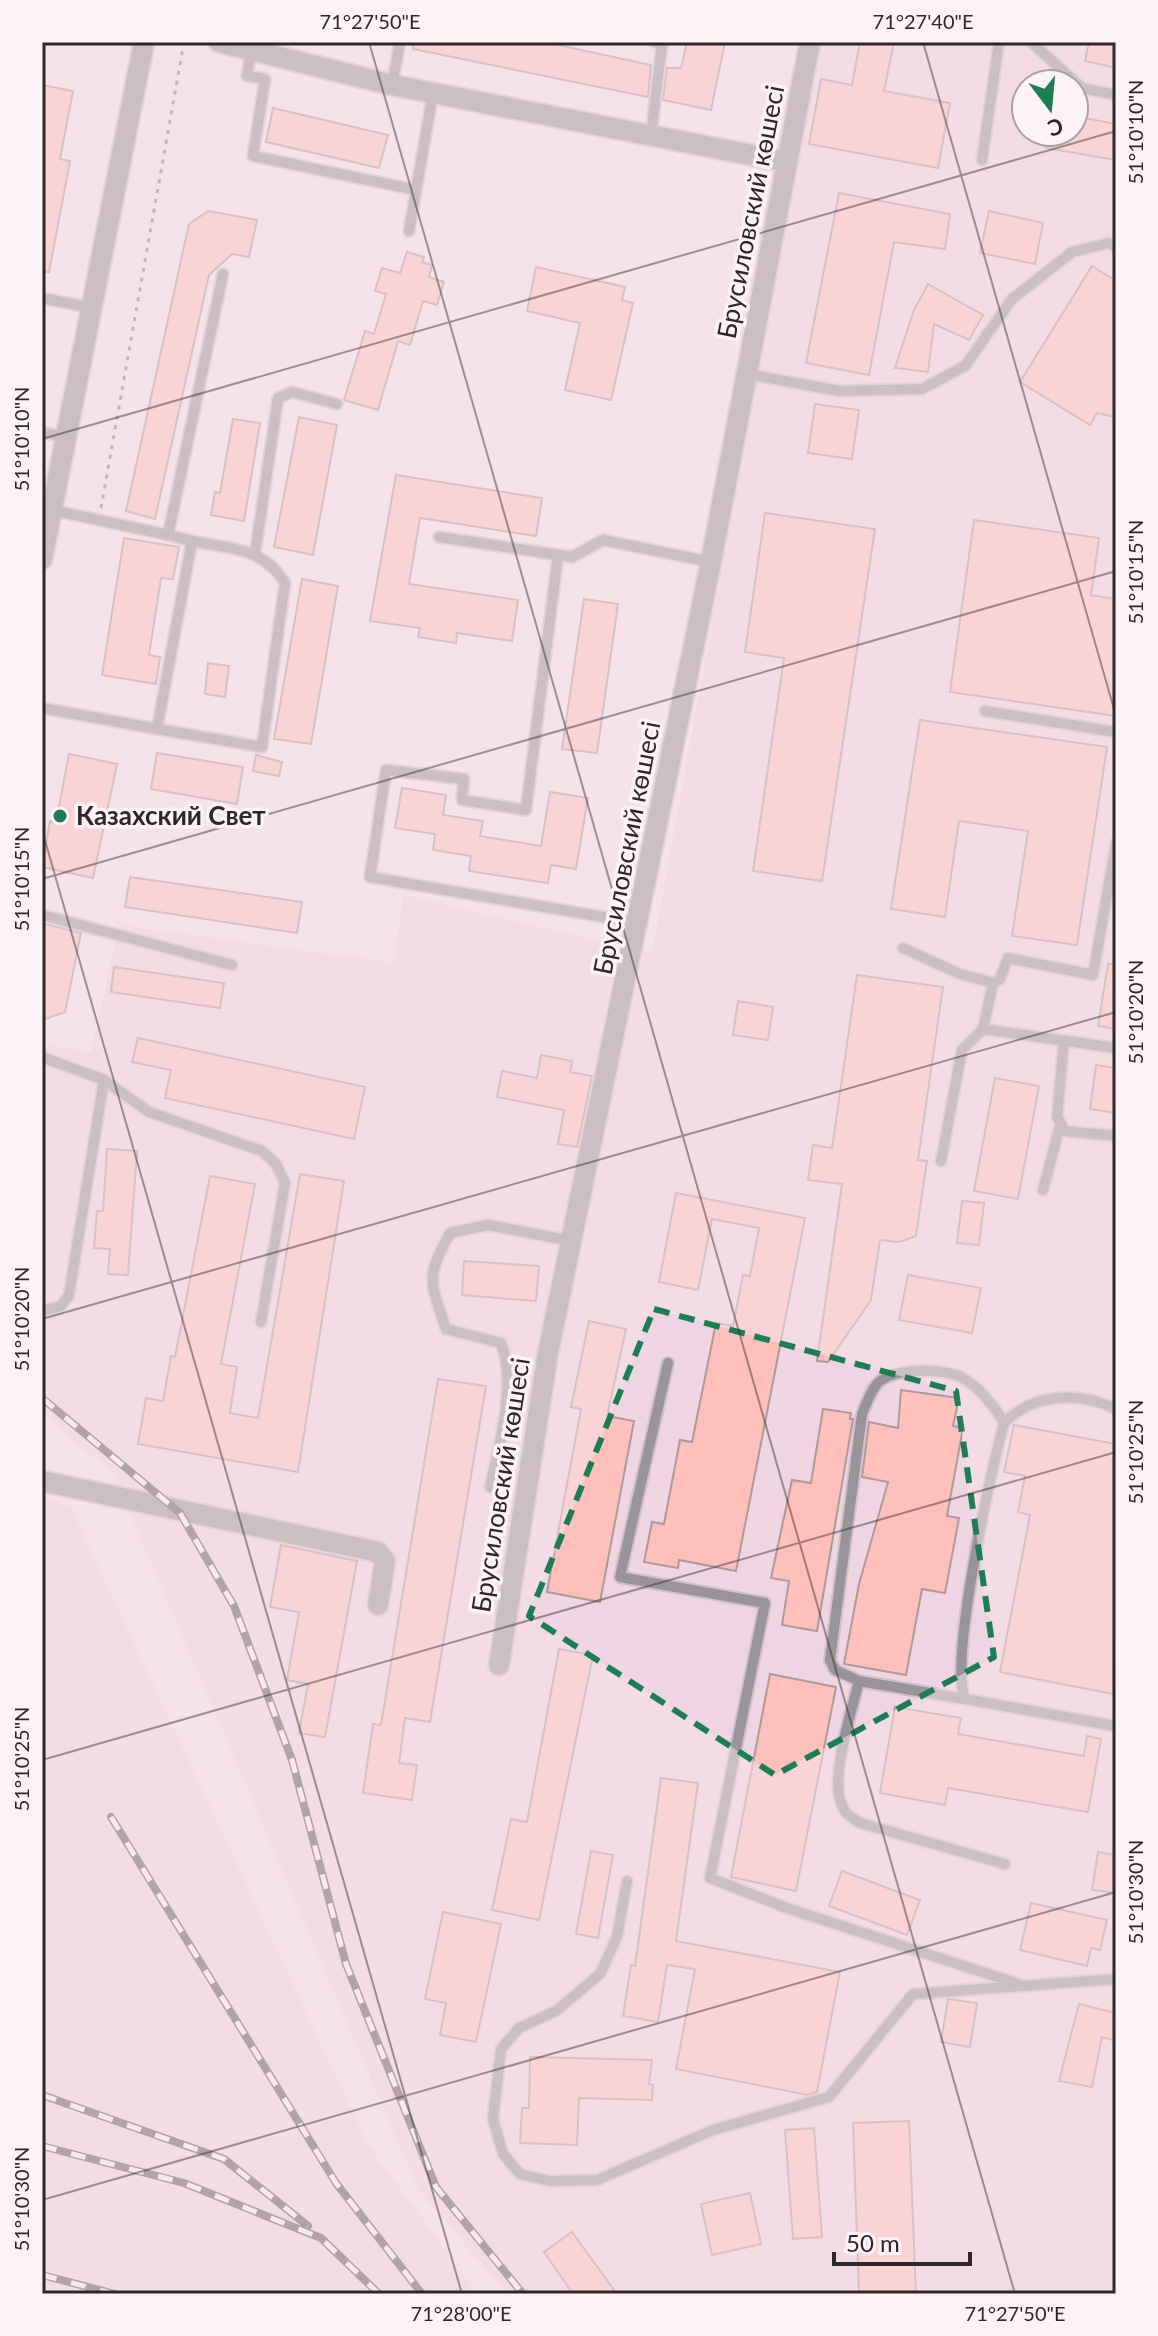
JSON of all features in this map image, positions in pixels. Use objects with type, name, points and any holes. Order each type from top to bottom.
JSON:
[{"type":"street","points":[[42,559],[144,42]]},
{"type":"street","points":[[219,42],[392,85],[787,162]]},
{"type":"street","name":"Брусиловский көшесі","points":[[499,1665],[548,1353],[711,562],[810,42]]},
{"type":"street","points":[[42,1481],[378,1552],[385,1561],[378,1605]]},
{"type":"lane","points":[[392,85],[400,42]]},
{"type":"lane","points":[[651,136],[662,44],[654,42]]},
{"type":"lane","points":[[982,160],[999,42]]},
{"type":"lane","points":[[1031,42],[1082,88],[1116,95]]},
{"type":"lane","points":[[251,49],[247,76],[265,79],[253,156],[416,190]]},
{"type":"lane","points":[[409,231],[433,93]]},
{"type":"lane","points":[[747,374],[839,391],[922,389],[965,366],[1012,299],[1072,252],[1109,243],[1116,247]]},
{"type":"lane","points":[[168,535],[223,274]]},
{"type":"lane","points":[[42,298],[93,308]]},
{"type":"lane","points":[[255,554],[278,398],[292,392],[337,404]]},
{"type":"lane","points":[[42,432],[67,438]]},
{"type":"lane","points":[[42,708],[262,747],[285,583],[274,565],[255,554],[52,510]]},
{"type":"lane","points":[[439,537],[572,557],[603,540],[711,562]]},
{"type":"lane","points":[[157,729],[192,541]]},
{"type":"lane","points":[[558,555],[526,810],[462,800],[464,779],[386,770],[370,877],[638,923]]},
{"type":"lane","points":[[985,711],[1116,732]]},
{"type":"lane","points":[[903,948],[960,974],[993,983],[1000,979],[1008,958],[1093,975],[1116,843]]},
{"type":"lane","points":[[42,915],[232,965]]},
{"type":"lane","points":[[941,1161],[962,1050],[983,1029],[993,983]]},
{"type":"lane","points":[[983,1029],[1116,1048]]},
{"type":"lane","points":[[1064,1041],[1057,1117],[1060,1126],[1065,1131],[1116,1136]]},
{"type":"lane","points":[[42,1057],[104,1080],[149,1112],[262,1151],[276,1164],[285,1183],[261,1322]]},
{"type":"lane","points":[[42,1311],[61,1306],[69,1295],[104,1080]]},
{"type":"lane","points":[[1043,1190],[1060,1126]]},
{"type":"lane","points":[[490,1487],[504,1421],[507,1357],[501,1343],[446,1329],[430,1278],[435,1260],[450,1233],[488,1225],[572,1241]]},
{"type":"lane","points":[[668,1363],[620,1577],[765,1603],[710,1878],[787,1908],[1024,1986]]},
{"type":"lane","points":[[1004,1423],[983,1396],[960,1377],[929,1372],[890,1375],[876,1385],[862,1414],[830,1660],[835,1670],[859,1681],[1116,1726]]},
{"type":"lane","points":[[965,1699],[961,1688],[965,1630],[988,1482],[1004,1423],[1019,1408],[1047,1397],[1101,1402],[1116,1409]]},
{"type":"lane","points":[[859,1681],[838,1774],[839,1796],[845,1812],[860,1823],[1005,1864]]},
{"type":"lane","points":[[627,1881],[617,1937],[600,1974],[556,2011],[519,2028],[501,2049],[493,2119],[503,2154],[520,2174],[550,2181],[597,2180],[713,2130],[829,2097],[913,1994],[1116,1979]]},
{"type":"path","points":[[99,520],[184,42]]},
{"type":"highlighted area","points":[[654,1309],[956,1391],[994,1657],[775,1775],[529,1616]]},
{"type":"shaded area","points":[[817,42],[1116,42],[1116,2294],[507,2294],[418,2189],[113,1473],[42,1414],[42,1044],[91,1052],[119,925],[394,963],[403,895],[652,953]]},
{"type":"shaded area","points":[[42,1496],[70,1506],[368,2145],[478,2294],[42,2294]]},
{"type":"building","points":[[413,42],[544,42],[651,65],[648,97],[413,49]]},
{"type":"building","points":[[687,42],[725,42],[711,110],[663,100],[667,68],[681,68]]},
{"type":"building","points":[[860,42],[894,42],[884,91],[950,103],[938,168],[809,144],[821,79],[852,85]]},
{"type":"building","points":[[1089,42],[1116,42],[1116,68],[1085,61]]},
{"type":"building","points":[[42,85],[73,91],[60,159],[70,161],[49,272],[42,271]]},
{"type":"building","points":[[273,108],[388,135],[379,168],[266,142]]},
{"type":"building","points":[[1090,119],[1116,124],[1116,160],[1046,148],[1090,148]]},
{"type":"building","points":[[839,193],[950,214],[945,249],[894,242],[869,375],[806,363]]},
{"type":"building","points":[[208,211],[257,220],[249,257],[232,254],[209,275],[155,519],[126,511],[189,224]]},
{"type":"building","points":[[989,211],[1043,223],[1035,264],[980,253]]},
{"type":"building","points":[[407,252],[424,257],[422,262],[432,265],[429,277],[444,282],[437,305],[423,301],[410,345],[398,341],[378,410],[344,400],[365,331],[374,334],[386,294],[375,291],[382,268],[400,273]]},
{"type":"building","points":[[1092,266],[1116,281],[1116,417],[1097,413],[1090,425],[1020,382]]},
{"type":"building","points":[[536,267],[625,287],[622,300],[633,303],[611,400],[565,390],[580,323],[527,311]]},
{"type":"building","points":[[928,284],[983,315],[969,340],[934,324],[928,372],[895,368],[914,310]]},
{"type":"building","points":[[815,404],[859,410],[852,459],[808,453]]},
{"type":"building","points":[[299,417],[337,425],[313,555],[274,547]]},
{"type":"building","points":[[233,419],[260,423],[244,521],[211,515],[215,492],[220,493]]},
{"type":"building","points":[[396,475],[542,498],[536,536],[420,518],[409,584],[518,600],[512,641],[457,633],[456,643],[418,637],[420,628],[370,621]]},
{"type":"building","points":[[765,513],[875,529],[822,881],[753,871],[784,658],[745,652]]},
{"type":"building","points":[[974,520],[1099,538],[1091,595],[1116,599],[1116,716],[950,692]]},
{"type":"building","points":[[124,538],[179,547],[173,579],[161,578],[149,655],[160,657],[156,684],[102,675]]},
{"type":"building","points":[[302,579],[338,586],[311,744],[274,739]]},
{"type":"building","points":[[584,599],[618,604],[597,753],[562,749]]},
{"type":"building","points":[[208,663],[229,666],[225,697],[205,694]]},
{"type":"building","points":[[920,720],[1107,747],[1077,945],[1012,936],[1028,831],[959,821],[945,917],[891,909]]},
{"type":"building","points":[[157,753],[243,767],[237,804],[151,789]]},
{"type":"building","points":[[69,754],[117,764],[93,878],[42,867],[50,821],[56,822]]},
{"type":"building","points":[[256,755],[282,762],[279,776],[253,771]]},
{"type":"building","points":[[402,788],[446,795],[443,815],[483,821],[480,836],[541,846],[550,792],[588,798],[576,869],[551,865],[548,883],[469,871],[471,856],[433,850],[435,834],[395,828]]},
{"type":"building","points":[[130,877],[302,902],[297,933],[125,907]]},
{"type":"building","points":[[42,923],[81,933],[65,1012],[42,1020]]},
{"type":"building","points":[[1108,964],[1116,964],[1116,1029],[1098,1026]]},
{"type":"building","points":[[114,967],[224,983],[220,1008],[111,992]]},
{"type":"building","points":[[857,975],[943,987],[918,1160],[927,1161],[916,1236],[899,1242],[880,1240],[871,1300],[828,1362],[817,1361],[842,1184],[808,1180],[813,1145],[832,1148]]},
{"type":"building","points":[[738,1001],[773,1007],[768,1040],[733,1035]]},
{"type":"building","points":[[138,1038],[365,1087],[354,1139],[165,1098],[171,1070],[132,1062]]},
{"type":"building","points":[[541,1055],[572,1061],[570,1072],[592,1076],[577,1147],[558,1144],[564,1110],[497,1097],[502,1071],[537,1078]]},
{"type":"building","points":[[1096,1065],[1116,1068],[1116,1113],[1090,1109]]},
{"type":"building","points":[[995,1078],[1039,1086],[1018,1199],[974,1191]]},
{"type":"building","points":[[107,1149],[137,1151],[128,1275],[108,1274],[110,1249],[94,1248],[97,1211],[103,1211]]},
{"type":"building","points":[[300,1174],[344,1181],[298,1472],[138,1444],[146,1398],[163,1401],[171,1356],[175,1357],[210,1176],[255,1184],[221,1364],[237,1367],[230,1413],[258,1418]]},
{"type":"building","points":[[676,1193],[805,1218],[736,1571],[679,1560],[678,1568],[644,1562],[652,1522],[664,1524],[680,1440],[692,1442],[716,1323],[733,1326],[743,1275],[750,1276],[759,1228],[712,1219],[698,1290],[659,1282]]},
{"type":"building","points":[[962,1201],[984,1203],[979,1245],[957,1243]]},
{"type":"building","points":[[464,1261],[539,1266],[536,1301],[462,1295]]},
{"type":"building","points":[[908,1275],[981,1288],[972,1333],[899,1320]]},
{"type":"building","points":[[589,1321],[626,1329],[607,1416],[634,1421],[600,1602],[547,1592],[581,1409],[571,1407]]},
{"type":"building","points":[[438,1379],[486,1386],[430,1722],[405,1718],[399,1763],[417,1765],[412,1800],[363,1793],[373,1724],[381,1725]]},
{"type":"building","points":[[901,1390],[959,1398],[953,1426],[963,1428],[947,1516],[959,1518],[945,1593],[922,1589],[906,1675],[844,1664],[859,1584],[888,1482],[862,1477],[869,1422],[898,1428]]},
{"type":"building","points":[[823,1409],[851,1413],[850,1419],[853,1419],[817,1631],[782,1625],[789,1581],[771,1578],[792,1480],[811,1483]]},
{"type":"building","points":[[1014,1425],[1116,1444],[1113,1694],[1000,1672],[1030,1515],[1018,1512],[1025,1476],[1004,1472]]},
{"type":"building","points":[[281,1545],[357,1561],[325,1737],[299,1733],[308,1684],[287,1680],[299,1612],[270,1607]]},
{"type":"building","points":[[559,1649],[593,1655],[539,1920],[492,1910],[511,1819],[527,1822]]},
{"type":"building","points":[[770,1674],[836,1687],[796,1891],[731,1877]]},
{"type":"building","points":[[895,1707],[961,1718],[958,1734],[1084,1756],[1087,1736],[1101,1739],[1088,1812],[948,1788],[945,1805],[880,1793]]},
{"type":"building","points":[[661,1778],[698,1783],[676,1941],[840,1972],[817,2092],[808,2095],[676,2069],[695,1969],[667,1965],[658,2022],[623,2016],[631,1965],[635,1966]]},
{"type":"building","points":[[591,1851],[613,1855],[598,1938],[576,1934]]},
{"type":"building","points":[[1098,1852],[1116,1855],[1116,1893],[1092,1890]]},
{"type":"building","points":[[842,1871],[920,1900],[907,1935],[829,1906]]},
{"type":"building","points":[[1031,1903],[1107,1920],[1100,1950],[1091,1948],[1087,1966],[1020,1950]]},
{"type":"building","points":[[443,1912],[501,1924],[476,2042],[440,2035],[446,2003],[425,1999]]},
{"type":"building","points":[[948,1999],[977,2003],[970,2047],[941,2042]]},
{"type":"building","points":[[1079,2004],[1116,2013],[1116,2041],[1102,2037],[1092,2087],[1059,2081]]},
{"type":"building","points":[[530,2057],[652,2060],[649,2084],[653,2085],[652,2100],[579,2098],[577,2145],[520,2143],[522,2108],[529,2108]]},
{"type":"building","points":[[909,2121],[916,2294],[859,2294],[853,2123]]},
{"type":"building","points":[[814,2128],[822,2237],[793,2239],[785,2130]]},
{"type":"building","points":[[750,2193],[761,2244],[712,2255],[701,2204]]},
{"type":"building","points":[[572,2232],[617,2294],[573,2294],[544,2252]]},
{"type":"railway","points":[[42,1398],[180,1513],[234,1606],[292,1760],[346,1964],[436,2187],[523,2294]]},
{"type":"railway","points":[[111,1817],[336,2183],[422,2294]]},
{"type":"railway","points":[[42,2095],[224,2159],[308,2226]]},
{"type":"railway","points":[[42,2146],[184,2183],[321,2238],[379,2294]]},
{"type":"railway","points":[[42,2275],[115,2294]]},
{"type":"place","name":"Казахский Свет","points":[[60,816]]}]
